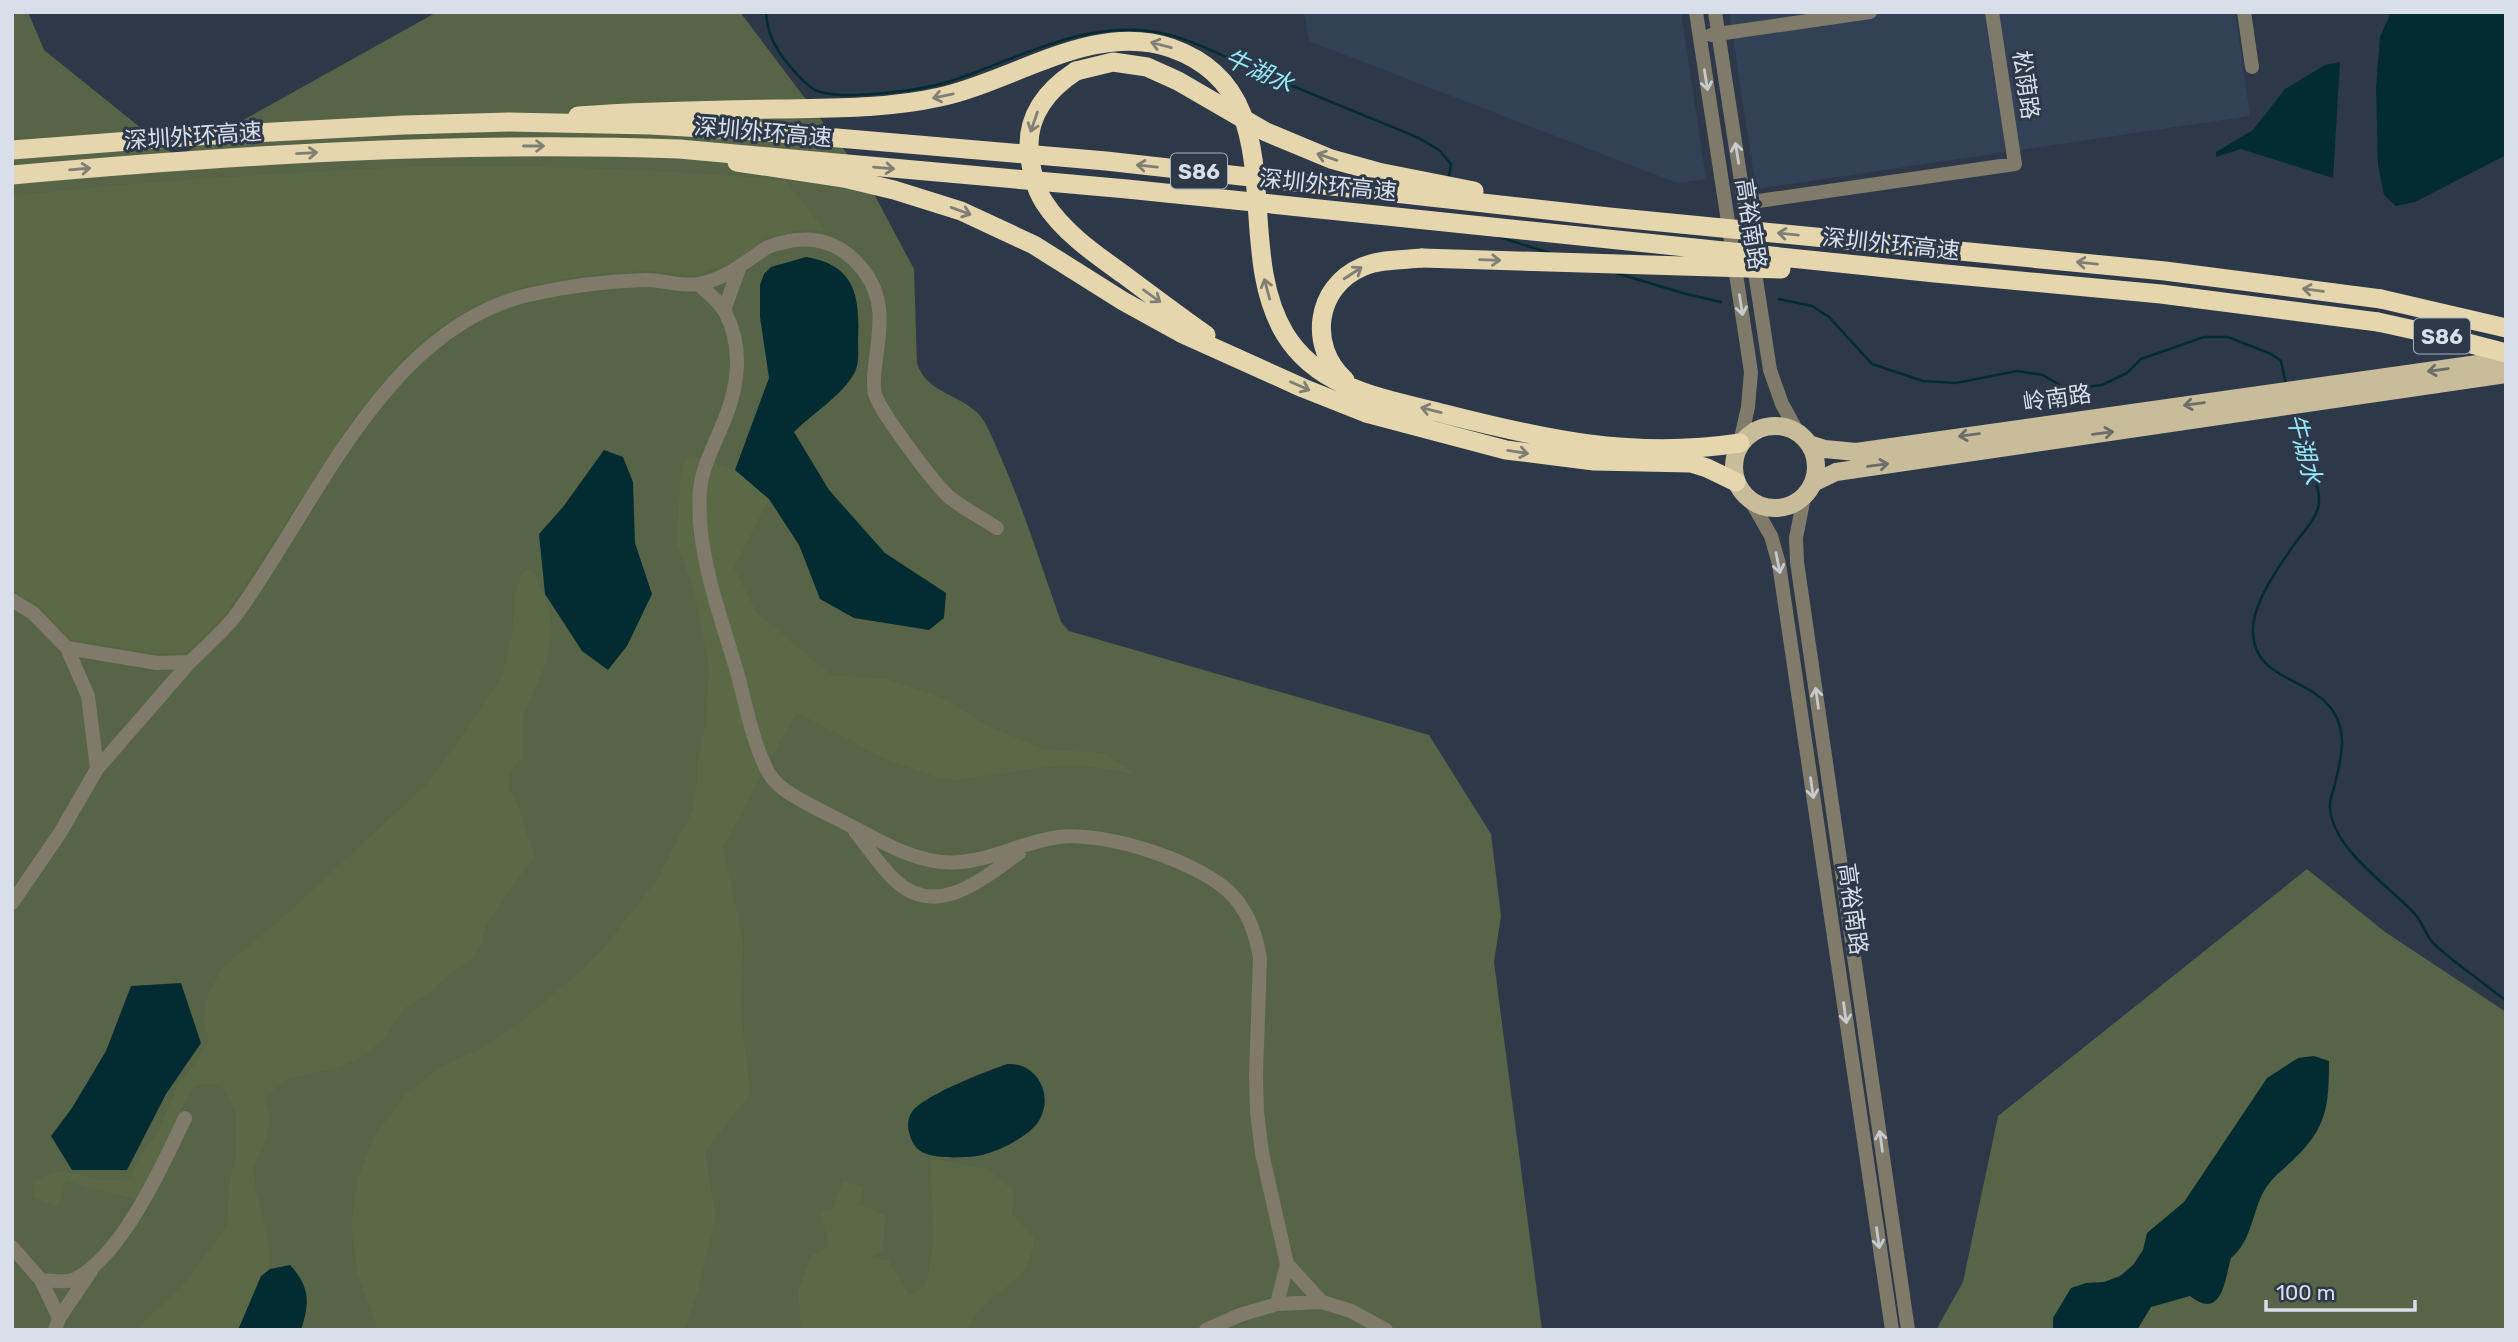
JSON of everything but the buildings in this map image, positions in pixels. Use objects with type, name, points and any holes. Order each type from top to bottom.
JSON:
[{"type":"highway","points":[[509,122],[612,114],[910,103],[973,89],[1061,54],[1110,41],[1152,42],[1189,55],[1220,77],[1233,94],[1252,142],[1261,263],[1274,314],[1296,351],[1326,377],[1357,389],[1525,434],[1570,442],[1672,449],[1740,443]]},
{"type":"highway","points":[[1238,358],[1098,256],[1067,230],[1043,201],[1036,186],[1029,137],[1033,122],[1048,94],[1076,71],[1113,62],[1147,67],[1188,87],[1266,132],[1331,159],[1378,172],[1609,217]]},
{"type":"highway","name":"深圳外环高速","points":[[12,150],[210,135],[509,122],[650,125],[824,137],[1106,161],[1609,217],[2165,271],[2381,299],[2506,328]]},
{"type":"highway","name":"深圳外环高速","points":[[12,175],[200,158],[407,148],[584,146],[679,149],[1127,189],[1935,273],[2161,293],[2378,322],[2506,353]]},
{"type":"highway","points":[[679,149],[740,163],[844,178],[961,211],[1034,245],[1153,318],[1303,388],[1366,413],[1506,450],[1594,461],[1691,463],[1736,482]]},
{"type":"highway","points":[[1357,389],[1332,368],[1324,354],[1320,324],[1329,296],[1339,284],[1363,267],[1396,260],[1422,258],[1935,273]]},
{"type":"main road","points":[[2312,395],[2506,360]]},
{"type":"main road","points":[[2312,395],[2506,374]]},
{"type":"main road","name":"岭南路","points":[[1808,490],[1836,471],[2312,395]]},
{"type":"main road","name":"岭南路","points":[[1804,438],[1825,449],[1856,452],[2263,402]]},
{"type":"main road","points":[[1767,426],[1783,426],[1804,438],[1816,459],[1808,490],[1782,508],[1766,508],[1751,501],[1736,482],[1733,466],[1740,443],[1752,432],[1767,426]]},
{"type":"street","name":"高裕南路","points":[[1696,12],[1751,372],[1750,395],[1740,443]]},
{"type":"street","name":"高裕南路","points":[[1715,12],[1770,370],[1782,404],[1804,438]]},
{"type":"street","points":[[1700,37],[1870,12]]},
{"type":"street","name":"松荫路","points":[[1745,203],[2015,164],[1992,12]]},
{"type":"street","points":[[2244,12],[2252,67]]},
{"type":"street","points":[[12,903],[61,833],[97,769],[190,662],[234,617],[366,418],[410,365],[443,336],[479,313],[526,295],[592,283],[649,280],[698,284],[739,268],[769,246],[803,238],[823,240],[843,250],[859,264],[880,302],[875,395],[930,475],[949,497],[997,528]]},
{"type":"street","points":[[724,310],[739,268]]},
{"type":"street","points":[[698,284],[724,310],[736,342],[739,360],[736,383],[707,461],[700,489],[700,524],[708,569],[758,747],[769,774],[780,787],[905,853],[944,862],[984,859],[1034,842],[1085,836],[1136,847],[1210,877],[1229,892],[1245,912],[1257,942],[1260,958],[1256,1075],[1259,1130],[1287,1264],[1277,1304]]},
{"type":"street","name":"高裕南路","points":[[1808,490],[1797,538],[1797,562],[1908,1330]]},
{"type":"street","name":"高裕南路","points":[[1751,501],[1770,536],[1779,564],[1892,1330]]},
{"type":"street","points":[[12,600],[33,612],[67,648],[88,696],[97,769]]},
{"type":"street","points":[[67,648],[157,663],[190,662]]},
{"type":"street","points":[[852,826],[896,882],[908,889],[933,896],[960,892],[971,887],[1034,842]]},
{"type":"street","points":[[57,1324],[93,1266],[129,1224],[185,1118]]},
{"type":"street","points":[[12,1247],[41,1280],[57,1324]]},
{"type":"street","points":[[1287,1264],[1322,1302]]},
{"type":"street","points":[[41,1280],[70,1281],[93,1266]]},
{"type":"street","points":[[1206,1330],[1240,1315],[1277,1304],[1322,1302],[1351,1311],[1386,1330]]},
{"type":"shaded area","points":[[12,12],[28,12],[44,50],[177,157],[437,12],[740,12],[866,179],[914,269],[917,363],[929,382],[968,405],[984,421],[1018,500],[1061,622],[1069,631],[1429,735],[1491,834],[1501,916],[1494,962],[1542,1330],[12,1330]]},
{"type":"shaded area","points":[[1304,12],[1681,12],[1706,179],[1677,183],[1309,41]]},
{"type":"shaded area","points":[[1729,12],[2235,12],[2250,116],[1756,189]]},
{"type":"shaded area","points":[[2391,12],[2506,12],[2506,155],[2415,202],[2396,206],[2384,195],[2378,165],[2376,88],[2380,37]]},
{"type":"shaded area","points":[[2340,62],[2333,178],[2241,149],[2216,157],[2216,152],[2253,130],[2285,89],[2325,65]]},
{"type":"shaded area","points":[[435,166],[610,169],[785,180],[825,231],[803,229],[765,238],[735,261],[697,275],[649,271],[591,274],[524,287],[475,305],[437,329],[403,358],[358,412],[227,612],[186,653],[158,654],[71,639],[38,605],[12,590],[12,196],[223,177]]},
{"type":"shaded area","points":[[806,257],[835,267],[845,275],[852,286],[858,310],[858,359],[855,373],[846,384],[794,432],[829,490],[885,553],[946,593],[944,618],[929,630],[854,618],[820,599],[799,545],[769,499],[735,470],[769,378],[760,317],[760,285],[764,274],[771,267]]},
{"type":"shaded area","points":[[604,450],[623,457],[633,482],[635,543],[652,594],[627,646],[608,670],[582,651],[545,594],[539,534],[563,507]]},
{"type":"shaded area","points":[[691,455],[735,470],[769,499],[734,568],[756,612],[831,675],[887,679],[941,697],[986,725],[1042,749],[1103,753],[1134,773],[1075,765],[958,780],[938,778],[886,759],[796,712],[723,847],[743,940],[741,1012],[750,1094],[705,1151],[716,1217],[698,1291],[684,1330],[378,1330],[357,1272],[351,1225],[358,1178],[375,1135],[403,1097],[440,1067],[483,1048],[517,1025],[580,972],[608,943],[658,878],[693,810],[697,764],[706,722],[709,665],[695,594],[677,543],[681,467]]},
{"type":"shaded area","points":[[527,569],[534,572],[550,609],[552,636],[545,666],[523,715],[522,757],[510,774],[509,789],[518,806],[534,856],[487,923],[481,944],[469,962],[449,975],[427,995],[403,1009],[386,1037],[366,1054],[340,1067],[286,1079],[264,1098],[271,1119],[254,1167],[256,1193],[270,1258],[267,1274],[240,1330],[135,1330],[182,1286],[227,1226],[229,1186],[236,1155],[236,1112],[225,1090],[215,1084],[202,1084],[192,1088],[139,1200],[66,1181],[58,1207],[34,1198],[34,1183],[51,1173],[59,1172],[102,1180],[130,1179],[136,1163],[158,1131],[179,1082],[194,1065],[209,1039],[203,1019],[208,995],[222,968],[279,921],[429,782],[502,677],[512,634],[515,596],[521,576]]},
{"type":"shaded area","points":[[2307,869],[2385,932],[2506,1012],[2506,1330],[1936,1330],[1963,1282],[1998,1116]]},
{"type":"shaded area","points":[[181,983],[201,1043],[166,1094],[127,1170],[72,1170],[51,1136],[72,1108],[106,1051],[131,986]]},
{"type":"shaded area","points":[[2314,1056],[2329,1061],[2327,1103],[2320,1126],[2305,1148],[2264,1191],[2248,1235],[2231,1258],[2221,1294],[2216,1300],[2209,1304],[2201,1303],[2190,1296],[2151,1307],[2137,1330],[2053,1330],[2053,1318],[2071,1288],[2086,1283],[2104,1282],[2120,1276],[2133,1265],[2143,1250],[2147,1233],[2184,1202],[2267,1078],[2298,1058]]},
{"type":"shaded area","points":[[1007,1064],[1019,1065],[1029,1070],[1037,1077],[1042,1087],[1044,1108],[1033,1128],[1009,1144],[976,1156],[937,1156],[924,1153],[916,1147],[908,1124],[911,1114],[918,1106],[956,1085]]},
{"type":"shaded area","points":[[930,1158],[987,1169],[1014,1191],[1012,1214],[1034,1237],[1031,1255],[1025,1268],[1016,1279],[985,1304],[968,1330],[801,1330],[798,1291],[812,1255],[829,1246],[821,1211],[832,1210],[843,1181],[863,1187],[859,1204],[885,1215],[883,1250],[871,1257],[889,1261],[909,1296],[926,1285],[934,1240]]},
{"type":"shaded area","points":[[290,1265],[305,1288],[307,1303],[301,1330],[238,1330],[261,1276],[270,1269]]},
{"type":"waterway","name":"牛湖水","points":[[766,12],[772,40],[788,64],[811,88],[836,95],[883,93],[932,86],[1072,37],[1098,32],[1123,30],[1163,33],[1202,46],[1419,138],[1439,150],[1451,164],[1449,177]]},
{"type":"waterway","name":"牛湖水","points":[[1499,237],[1550,253]]},
{"type":"waterway","name":"牛湖水","points":[[1616,273],[1721,302]]},
{"type":"waterway","name":"牛湖水","points":[[1779,299],[1812,306],[1829,317],[1872,364],[1923,381],[1956,383],[2017,371],[2043,375],[2066,389],[2102,385],[2127,373],[2141,359],[2204,337],[2228,337],[2271,354],[2281,361],[2286,384]]},
{"type":"waterway","name":"牛湖水","points":[[2293,411],[2313,470],[2319,503],[2314,517],[2263,594],[2253,628],[2255,645],[2261,658],[2271,668],[2323,700],[2338,720],[2342,749],[2330,806],[2341,839],[2364,866],[2415,914],[2435,945],[2506,1001]]}]
